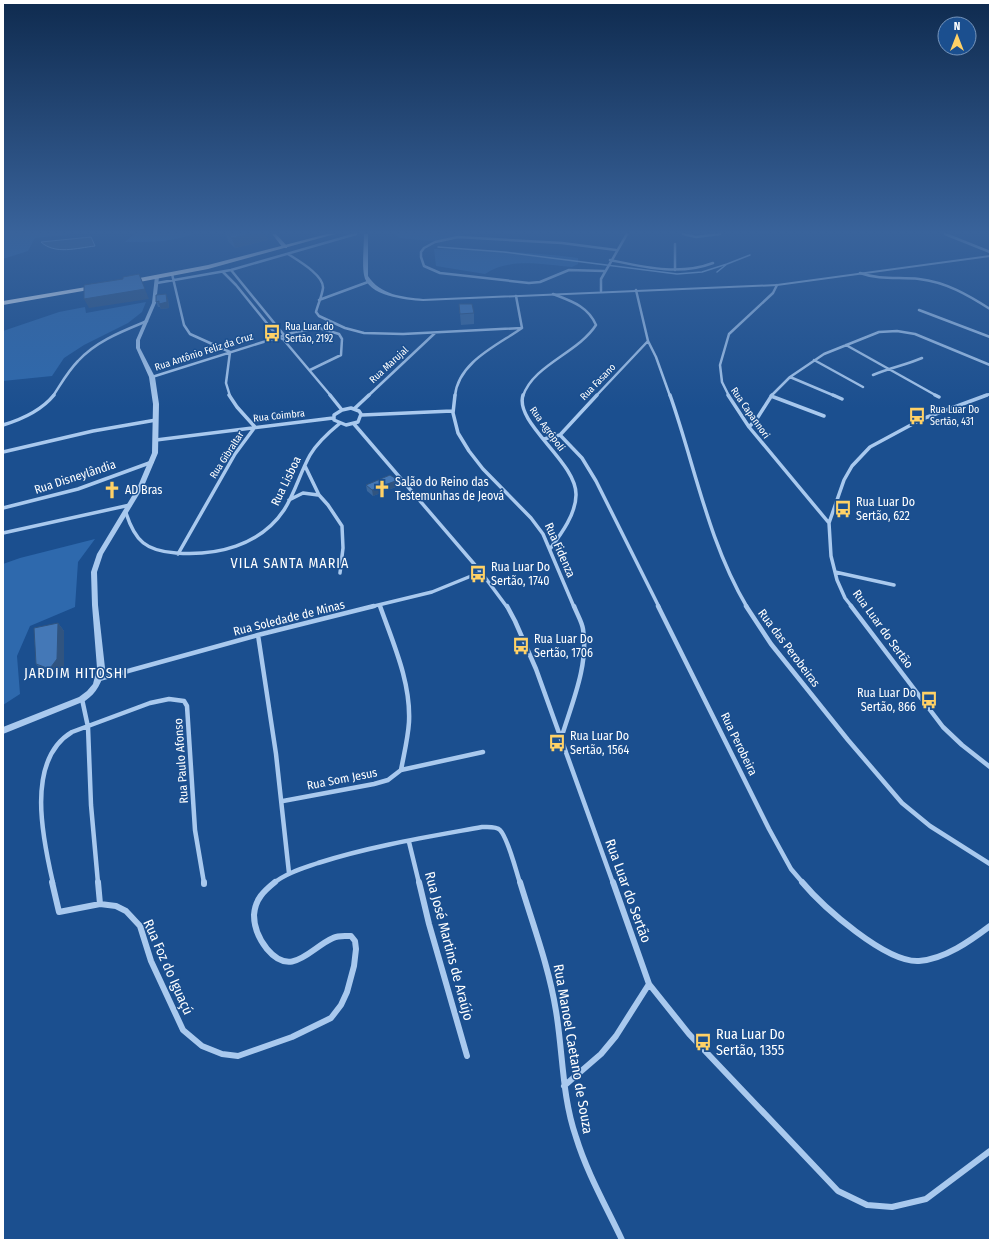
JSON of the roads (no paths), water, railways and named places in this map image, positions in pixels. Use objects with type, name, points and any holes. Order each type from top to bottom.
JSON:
[{"type":"main road","points":[[3,303],[72,292]]},
{"type":"street","points":[[3,731],[82,699],[90,694],[99,679],[101,668],[94,572],[100,554],[131,505],[141,486],[152,462],[156,440],[156,404],[152,377],[138,348],[140,332],[147,321],[154,302],[155,292]]},
{"type":"street","points":[[176,292],[184,325],[190,334],[230,352]]},
{"type":"street","points":[[242,292],[278,337]]},
{"type":"street","points":[[249,292],[342,410]]},
{"type":"street","points":[[321,292],[316,312],[325,322],[364,333],[436,333],[522,328],[516,296]]},
{"type":"street","points":[[319,300],[343,292]]},
{"type":"street","points":[[384,292],[406,298],[423,300],[585,292]]},
{"type":"street","name":"Rua das Perobeiras","points":[[637,292],[648,341],[656,357],[672,402],[698,490],[718,548],[735,587],[753,618],[771,644],[848,740],[902,803],[930,826],[990,864]]},
{"type":"street","name":"Rua Capannori","points":[[773,292],[730,334],[720,365],[720,375],[724,389],[749,427],[829,523]]},
{"type":"street","points":[[961,292],[990,309]]},
{"type":"street","name":"Rua Agrópoli","points":[[550,549],[560,536],[575,503],[576,489],[574,482],[558,458],[522,408],[522,395],[528,384],[539,373],[589,336],[596,325],[589,312],[577,304],[553,294]]},
{"type":"street","points":[[919,310],[990,337]]},
{"type":"street","points":[[3,425],[29,415],[44,405],[53,396],[72,367],[93,348],[110,338],[147,321]]},
{"type":"street","points":[[310,370],[342,355],[342,339],[339,334],[319,328],[325,322]]},
{"type":"street","name":"Rua Antônio Feliz da Cruz","points":[[152,377],[278,337],[284,337],[319,328]]},
{"type":"street","points":[[339,334],[345,328]]},
{"type":"street","name":"Rua Fidenza","points":[[522,328],[481,356],[466,370],[458,383],[452,411],[458,432],[472,457],[535,520],[550,549],[583,628],[585,642],[580,672],[561,740]]},
{"type":"street","points":[[749,427],[758,417],[771,396],[790,377],[814,360],[879,332],[901,331],[915,334],[990,365]]},
{"type":"street","name":"Rua Marujal","points":[[354,409],[436,333]]},
{"type":"street","name":"Rua Fasano","points":[[560,435],[648,341]]},
{"type":"street","points":[[846,345],[939,397]]},
{"type":"street","name":"Rua Gibraltar","points":[[178,554],[235,454],[255,427],[230,397],[226,382],[230,352]]},
{"type":"street","points":[[873,375],[900,364],[910,363],[922,358]]},
{"type":"street","points":[[814,360],[863,387]]},
{"type":"street","points":[[790,377],[842,399]]},
{"type":"street","name":"Rua Luar do Sertão","points":[[990,394],[922,419],[870,447],[852,466],[844,480],[829,523],[831,556],[837,580],[845,598],[889,658],[943,727],[962,746],[990,766]]},
{"type":"street","points":[[771,396],[824,416]]},
{"type":"street","points":[[354,409],[359,411],[362,415],[360,420],[354,424],[339,424],[333,418],[334,415],[342,410],[354,409]]},
{"type":"street","points":[[362,415],[452,411]]},
{"type":"street","name":"Rua Coimbra","points":[[156,440],[333,418]]},
{"type":"street","points":[[3,452],[93,431],[156,420]]},
{"type":"street","name":"Rua Lisboa","points":[[126,513],[132,531],[143,545],[154,550],[178,554],[212,554],[243,544],[268,528],[279,517],[289,500],[309,456],[318,444],[339,424]]},
{"type":"street","name":"Rua Luar do Sertão","points":[[354,424],[481,572],[506,605],[536,669],[649,984],[689,1034],[838,1191],[867,1205],[892,1207],[926,1199],[990,1151]]},
{"type":"street","points":[[544,439],[560,435]]},
{"type":"street","name":"Rua Perobeira","points":[[560,435],[582,458],[596,480],[769,829],[788,863],[806,886],[840,919],[859,933],[881,947],[907,959],[916,961],[938,957],[990,926]]},
{"type":"street","name":"Rua Disneylândia","points":[[3,508],[78,488],[152,462]]},
{"type":"street","points":[[305,466],[319,495],[328,505],[342,526],[343,548],[340,573]]},
{"type":"street","points":[[289,500],[298,494],[305,492],[319,495]]},
{"type":"street","points":[[3,533],[131,505]]},
{"type":"street","name":"Rua Soledade de Minas","points":[[99,679],[258,635],[432,592],[481,572]]},
{"type":"street","points":[[835,572],[894,585]]},
{"type":"street","points":[[380,606],[400,662],[409,706],[409,722],[402,770],[483,752]]},
{"type":"street","points":[[258,635],[267,683],[283,801],[289,873]]},
{"type":"street","points":[[82,699],[88,728],[91,805],[100,904]]},
{"type":"street","name":"Rua Paulo Afonso","points":[[100,904],[59,912],[39,804],[44,774],[49,757],[57,745],[77,730],[88,728],[132,709],[174,699],[184,701],[187,706],[196,830],[204,884]]},
{"type":"street","name":"Rua Som Jesus","points":[[283,801],[374,784],[388,780],[402,770]]},
{"type":"street","name":"Rua Foz do Iguaçú","points":[[100,904],[116,906],[126,911],[140,926],[151,961],[183,1030],[202,1046],[222,1054],[238,1056],[292,1038],[331,1018],[341,1005],[347,992],[354,966],[356,949],[355,941],[351,936],[339,935],[331,938],[306,958],[293,962],[280,959],[266,948],[257,933],[253,916],[255,905],[262,892],[289,873],[351,854],[482,827]]},
{"type":"street","name":"Rua Manoel Caetano de Souza","points":[[482,827],[493,827],[500,830],[507,843],[546,962],[556,1011],[564,1086],[575,1136],[622,1240]]},
{"type":"street","name":"Rua José Martins de Araújo","points":[[409,842],[429,924],[467,1056]]},
{"type":"street","points":[[564,1086],[601,1054],[616,1036],[649,984]]},
{"type":"place","name":"Rua Luar do Sertão, 2192","points":[[272,333]]},
{"type":"place","name":"Rua Luar Do Sertão, 431","points":[[917,416]]},
{"type":"place","name":"Salão do Reino das Testemunhas de Jeová","points":[[382,489]]},
{"type":"place","name":"AD Bras","points":[[112,490]]},
{"type":"place","name":"Rua Luar Do Sertão, 622","points":[[843,509]]},
{"type":"place","name":"Rua Luar Do Sertão, 1740","points":[[478,574]]},
{"type":"place","name":"Rua Luar Do Sertão, 1706","points":[[521,646]]},
{"type":"place","name":"Rua Luar Do Sertão, 866","points":[[929,700]]},
{"type":"place","name":"Rua Luar Do Sertão, 1564","points":[[557,743]]},
{"type":"place","name":"Rua Luar Do Sertão, 1355","points":[[703,1042]]},
{"type":"district","name":"VILA SANTA MARIA","points":[[290,563]]},
{"type":"district","name":"JARDIM HITOSHI","points":[[76,673]]}]
